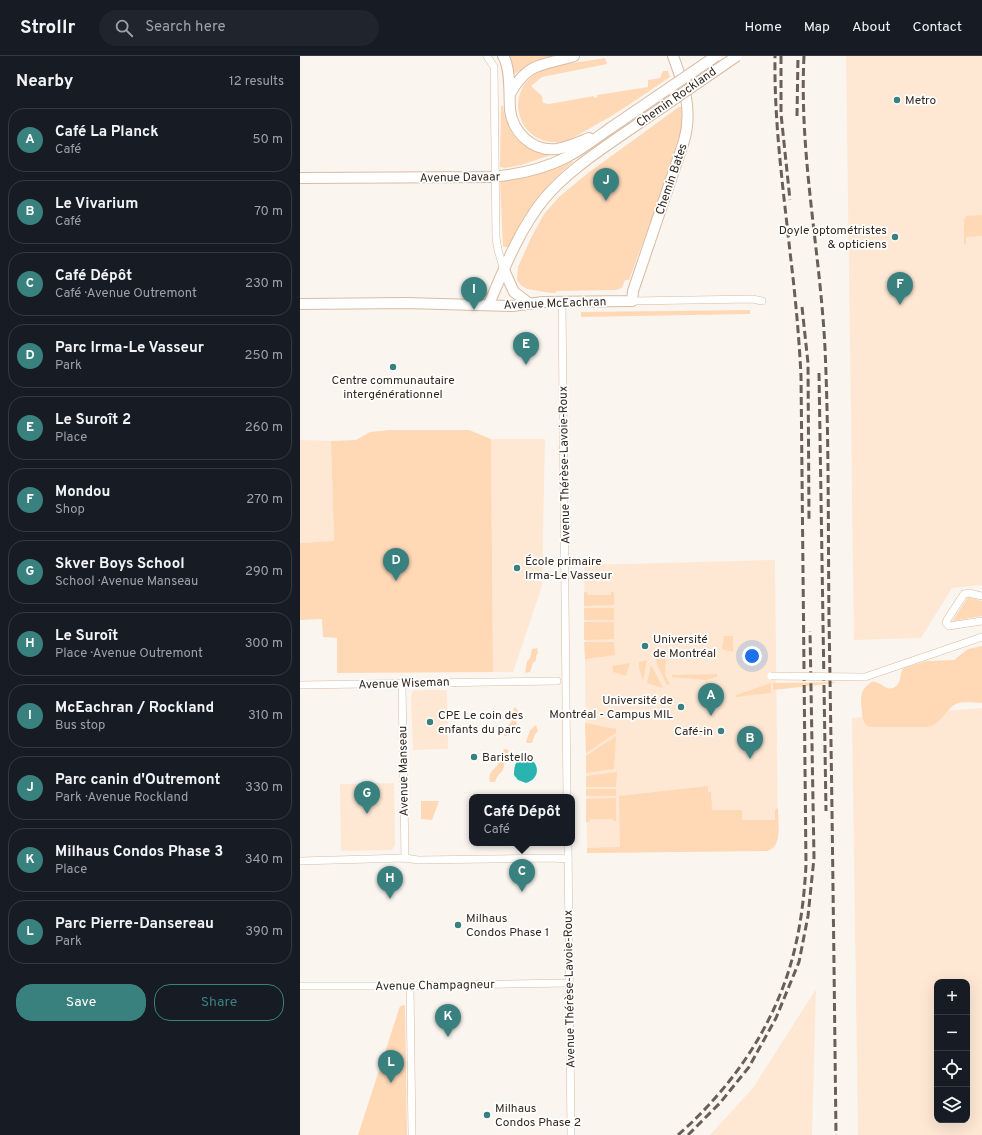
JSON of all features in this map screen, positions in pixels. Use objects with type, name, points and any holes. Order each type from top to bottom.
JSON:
[{"type":"street","points":[[487,56],[494,67],[497,244],[504,270],[514,292],[530,304]]},
{"type":"street","points":[[503,56],[507,65],[511,112],[515,125],[524,138],[536,146],[550,149],[564,147],[609,129]]},
{"type":"street","points":[[510,94],[520,78],[533,67],[574,56]]},
{"type":"street","name":"Chemin Bates","points":[[632,301],[633,290],[682,148],[688,125],[689,112],[687,102],[673,56]]},
{"type":"street","name":"Chemin Rockland","points":[[609,129],[716,56]]},
{"type":"street","name":"Chemin Rockland","points":[[489,304],[525,227],[544,199],[570,173],[616,139],[738,56]]},
{"type":"street","name":"Avenue Davaar","points":[[300,178],[496,177],[525,172],[552,164],[575,152],[609,129]]},
{"type":"street","name":"Avenue McEachran","points":[[300,304],[489,304],[506,306],[562,302],[752,299],[762,301]]},
{"type":"street","name":"Avenue Thérèse-Lavoie-Roux","points":[[562,302],[567,794]]},
{"type":"street","points":[[982,596],[971,593],[966,594],[953,611],[946,622],[946,625],[949,626],[982,621]]},
{"type":"street","points":[[771,676],[865,677],[982,637]]},
{"type":"street","name":"Avenue Wiseman","points":[[300,685],[402,684],[412,682],[557,681]]},
{"type":"street","name":"Avenue Manseau","points":[[402,684],[405,858]]},
{"type":"street","name":"Avenue Thérèse-Lavoie-Roux","points":[[568,846],[571,1135]]},
{"type":"street","points":[[300,861],[405,858],[418,860],[552,858],[568,860]]},
{"type":"street","name":"Avenue Champagneur","points":[[300,986],[410,986],[569,983]]},
{"type":"street","points":[[410,986],[412,1135]]},
{"type":"shaded area","points":[[508,56],[557,56],[533,62],[513,75]]},
{"type":"shaded area","points":[[846,56],[982,56],[982,585],[952,588],[921,638],[854,640]]},
{"type":"shaded area","points":[[605,58],[607,64],[542,77],[531,86],[542,96],[543,103],[549,104],[594,96],[594,98],[597,97],[597,95],[648,87],[648,80],[660,78],[663,71],[668,71],[670,77],[618,112],[567,140],[561,142],[547,141],[535,137],[526,129],[518,107],[520,95],[525,84],[535,74],[549,68]]},
{"type":"shaded area","points":[[501,106],[503,106],[506,120],[512,133],[522,144],[536,151],[554,154],[521,165],[505,168],[500,167]]},
{"type":"shaded area","points":[[679,107],[682,107],[681,130],[653,215],[629,280],[625,280],[622,288],[616,290],[556,291],[556,293],[554,293],[529,289],[522,286],[517,280],[518,267],[544,214],[559,197],[588,173]]},
{"type":"shaded area","points":[[571,159],[573,162],[544,190],[528,212],[509,247],[503,247],[500,181]]},
{"type":"shaded area","points":[[982,215],[982,236],[966,237],[966,244],[964,244],[964,220],[966,216]]},
{"type":"shaded area","points":[[750,310],[750,314],[581,317],[581,312]]},
{"type":"shaded area","points":[[390,430],[469,430],[491,439],[493,672],[337,673],[337,638],[323,637],[322,619],[300,620],[300,543],[334,541],[331,441],[356,440],[370,432]]},
{"type":"shaded area","name":"École primaire Irma-Le Vasseur","points":[[491,439],[545,439],[542,586],[513,672],[493,672]]},
{"type":"shaded area","points":[[300,440],[331,441],[334,541],[300,543]]},
{"type":"shaded area","name":"Université de Montréal - Campus MIL","points":[[775,560],[778,839],[775,847],[767,851],[587,853],[584,565]]},
{"type":"shaded area","points":[[584,592],[587,592],[588,595],[611,595],[611,592],[614,592],[614,605],[584,606]]},
{"type":"shaded area","points":[[968,597],[982,601],[982,616],[953,621],[953,620]]},
{"type":"shaded area","points":[[584,608],[614,608],[614,620],[584,620]]},
{"type":"shaded area","points":[[584,622],[614,622],[614,639],[584,640]]},
{"type":"shaded area","points":[[724,636],[733,636],[733,652],[722,649]]},
{"type":"shaded area","points":[[584,642],[614,642],[615,655],[585,659]]},
{"type":"shaded area","points":[[982,646],[982,703],[965,702],[956,704],[940,720],[928,727],[869,727],[864,722],[862,716],[861,696],[871,682],[891,688],[899,683],[902,670],[904,668],[926,661],[954,660],[968,649]]},
{"type":"shaded area","points":[[537,648],[538,653],[536,660],[533,663],[530,672],[525,673],[527,661],[530,658],[532,649]]},
{"type":"shaded area","points":[[666,656],[665,675],[670,684],[667,685],[657,665],[656,658]]},
{"type":"shaded area","points":[[647,660],[643,681],[639,668],[639,662]]},
{"type":"shaded area","points":[[630,663],[626,676],[613,672],[612,666]]},
{"type":"shaded area","points":[[651,665],[652,666],[663,688],[647,683]]},
{"type":"shaded area","points":[[717,674],[717,677],[706,680],[672,677],[672,675]]},
{"type":"shaded area","points":[[771,683],[771,693],[736,697],[736,695]]},
{"type":"shaded area","points":[[773,683],[835,683],[773,690]]},
{"type":"shaded area","name":"CPE Le coin des enfants du parc","points":[[447,690],[448,749],[413,750],[411,696],[413,691]]},
{"type":"shaded area","points":[[515,707],[519,712],[516,720],[517,724],[511,729],[510,735],[505,736],[505,728],[511,722]]},
{"type":"shaded area","points":[[982,708],[982,1135],[858,1135],[852,718]]},
{"type":"shaded area","points":[[585,723],[616,729],[616,733],[586,753]]},
{"type":"shaded area","points":[[536,725],[538,731],[535,734],[532,743],[527,743],[530,730]]},
{"type":"shaded area","points":[[616,736],[614,769],[586,773],[586,756]]},
{"type":"shaded area","points":[[504,749],[509,750],[503,770],[495,782],[490,782],[490,774],[498,765]]},
{"type":"shaded area","points":[[617,772],[616,787],[586,787],[586,776]]},
{"type":"shaded area","points":[[394,783],[395,845],[392,850],[341,851],[340,784]]},
{"type":"shaded area","points":[[708,786],[708,792],[711,792],[712,810],[742,810],[742,820],[775,820],[775,810],[778,808],[778,839],[772,848],[767,851],[587,853],[587,848],[620,847],[619,796]]},
{"type":"shaded area","points":[[586,789],[616,789],[616,796],[586,796]]},
{"type":"shaded area","points":[[616,798],[616,821],[613,821],[613,819],[590,819],[589,822],[586,822],[586,799]]},
{"type":"shaded area","points":[[421,801],[439,801],[432,820],[421,819]]},
{"type":"shaded area","points":[[816,989],[812,1135],[710,1135],[753,1088]]},
{"type":"shaded area","points":[[405,1005],[407,1135],[358,1135],[400,1006]]},
{"type":"water","points":[[523,757],[529,758],[533,761],[537,769],[535,777],[526,783],[518,780],[514,775],[514,769],[518,760]]},
{"type":"railway","points":[[678,1135],[713,1101],[743,1063],[768,1021],[787,976],[791,962],[798,935],[804,893],[806,865],[801,376],[795,298],[777,130],[775,56]]},
{"type":"railway","points":[[781,56],[781,114],[790,200]]},
{"type":"railway","points":[[797,116],[798,56]]},
{"type":"railway","points":[[804,56],[804,129],[825,348],[828,450],[836,1135]]},
{"type":"railway","points":[[802,307],[808,363],[809,521]]},
{"type":"railway","points":[[819,373],[826,811]]},
{"type":"railway","points":[[688,1135],[720,1103],[749,1067],[776,1018],[799,962],[808,916],[814,858],[810,631]]},
{"type":"place","name":"Metro","points":[[897,100]]},
{"type":"place","name":"Parc canin d'Outremont","points":[[606,201]]},
{"type":"place","name":"Doyle optométristes & opticiens","points":[[895,237]]},
{"type":"place","name":"Mondou","points":[[900,305]]},
{"type":"place","name":"McEachran / Rockland","points":[[474,310]]},
{"type":"place","name":"Le Suroît 2","points":[[526,365]]},
{"type":"place","name":"Centre communautaire intergénérationnel","points":[[393,367]]},
{"type":"place","name":"École primaire Irma-Le Vasseur","points":[[517,568]]},
{"type":"place","name":"Parc Irma-Le Vasseur","points":[[396,581]]},
{"type":"place","name":"Université de Montréal","points":[[645,646]]},
{"type":"place","name":"Université de Montréal - Campus MIL","points":[[681,707]]},
{"type":"place","name":"Café La Planck","points":[[711,716]]},
{"type":"place","name":"CPE Le coin des enfants du parc","points":[[430,722]]},
{"type":"place","name":"Café-in","points":[[721,731]]},
{"type":"place","name":"Baristello","points":[[474,757]]},
{"type":"place","name":"Le Vivarium","points":[[750,759]]},
{"type":"place","name":"Skver Boys School","points":[[367,814]]},
{"type":"place","name":"Café Dépôt","points":[[522,892]]},
{"type":"place","name":"Le Suroît","points":[[390,899]]},
{"type":"place","name":"Milhaus Condos Phase 1","points":[[458,925]]},
{"type":"place","name":"Milhaus Condos Phase 3","points":[[448,1037]]},
{"type":"place","name":"Parc Pierre-Dansereau","points":[[391,1083]]},
{"type":"place","name":"Milhaus Condos Phase 2","points":[[487,1115]]}]
